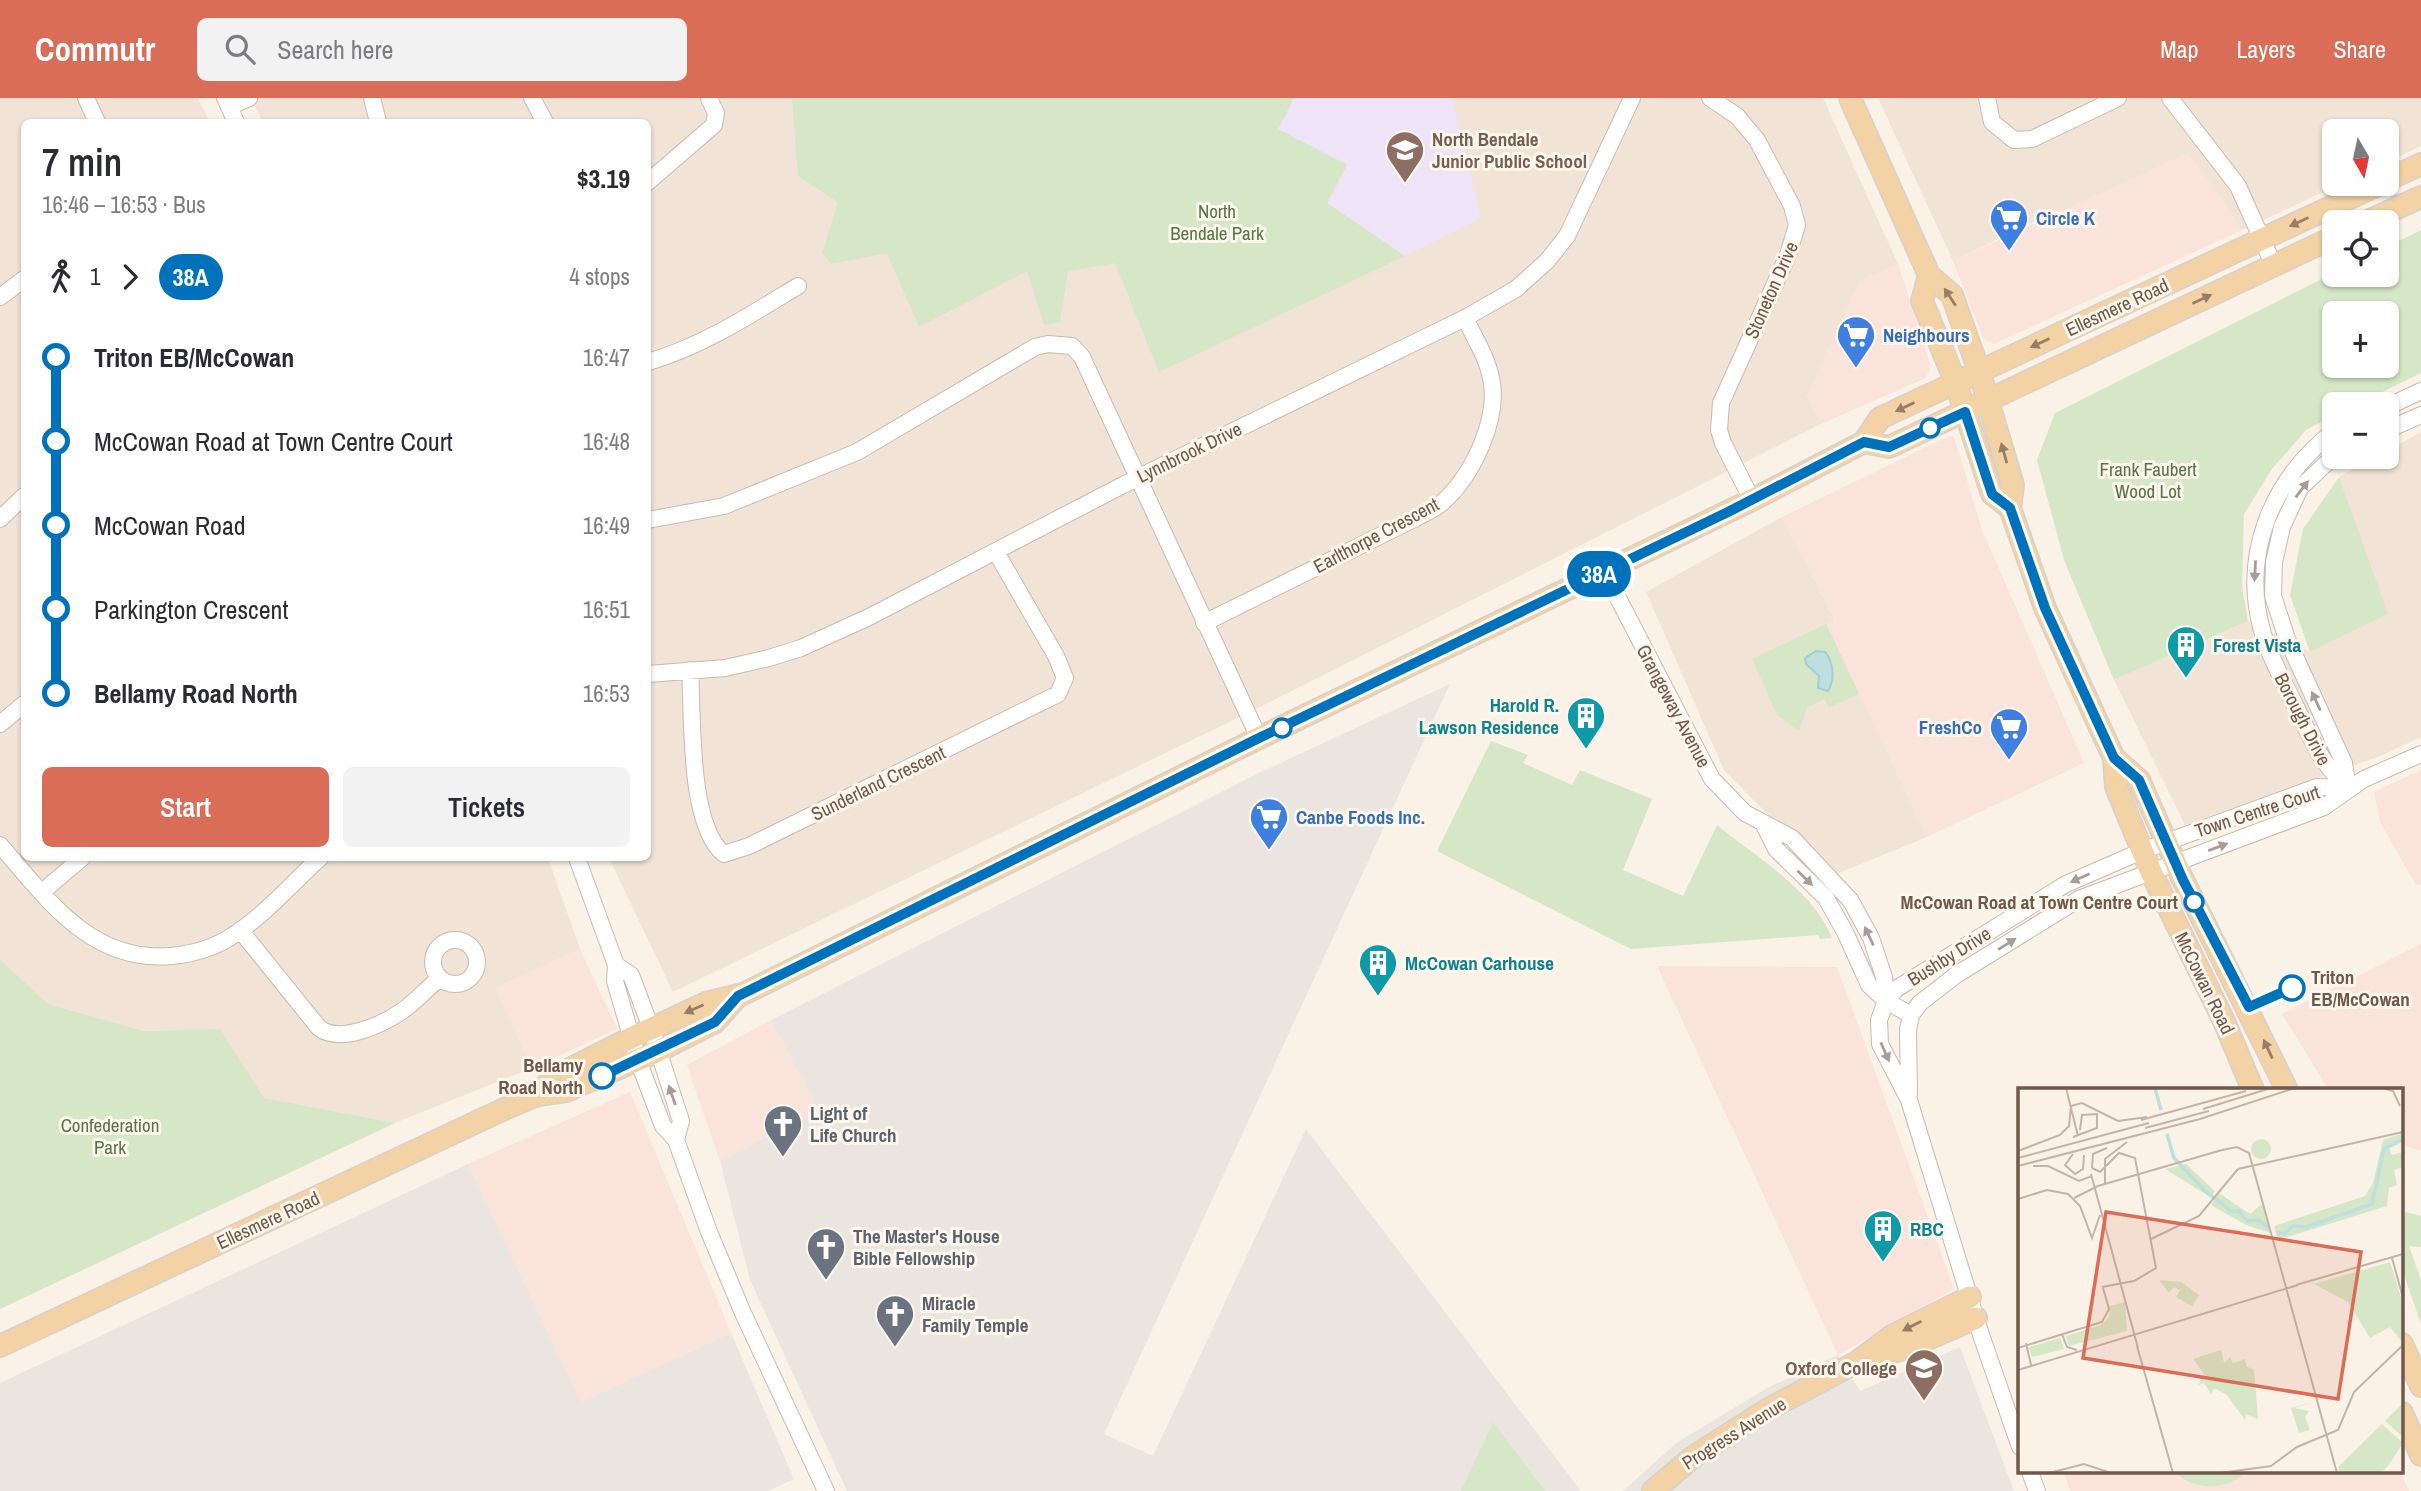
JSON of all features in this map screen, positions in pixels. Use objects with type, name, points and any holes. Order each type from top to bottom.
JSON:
[{"type":"main road","name":"McCowan Road","points":[[1850,98],[1929,275],[1952,296],[1988,399],[2013,485],[2010,508],[2045,608],[2114,758],[2116,787],[2151,872],[2223,1019],[2252,1088]]},
{"type":"main road","points":[[2399,174],[2421,164]]},
{"type":"main road","name":"Ellesmere Road","points":[[537,1095],[554,1076],[631,1038],[706,1003],[738,996],[1259,738],[1752,500],[1864,442],[1880,418],[2354,196]]},
{"type":"main road","points":[[2392,210],[2421,197]]},
{"type":"main road","name":"Ellesmere Road","points":[[1864,442],[1889,447],[2322,243]]},
{"type":"main road","name":"McCowan Road","points":[[1929,275],[1922,301],[1956,383],[1992,494],[2010,508]]},
{"type":"main road","name":"McCowan Road","points":[[2114,758],[2139,780],[2176,863],[2286,1088]]},
{"type":"main road","name":"Ellesmere Road","points":[[0,1346],[537,1095],[566,1091],[657,1051],[715,1022],[738,996]]},
{"type":"main road","name":"Progress Avenue","points":[[1653,1491],[1693,1457],[1737,1427],[1857,1362],[1907,1348],[1973,1308]]},
{"type":"main road","points":[[2404,1348],[2421,1386]]},
{"type":"main road","points":[[2404,1417],[2421,1455]]},
{"type":"street","points":[[86,98],[96,119]]},
{"type":"street","points":[[230,109],[249,98]]},
{"type":"street","points":[[372,98],[377,119]]},
{"type":"street","points":[[532,98],[542,119]]},
{"type":"street","points":[[651,179],[714,125],[716,113],[709,98]]},
{"type":"street","name":"Lynnbrook Drive","points":[[651,674],[725,668],[801,648],[996,552],[1137,478],[1465,318],[1523,284],[1557,249],[1580,212],[1632,98]]},
{"type":"street","name":"Stoneton Drive","points":[[1710,98],[1748,127],[1768,156],[1792,206],[1797,225],[1788,256],[1721,403],[1720,430],[1723,443],[1752,500]]},
{"type":"street","points":[[1987,98],[1992,122],[2014,140],[2032,139],[2118,98]]},
{"type":"street","points":[[2170,98],[2230,174],[2274,267]]},
{"type":"street","points":[[0,297],[21,281]]},
{"type":"street","points":[[651,361],[720,333],[798,286]]},
{"type":"street","name":"Earlthorpe Crescent","points":[[1204,623],[1416,518],[1441,504],[1455,490],[1469,468],[1487,428],[1493,398],[1489,369],[1465,318]]},
{"type":"street","points":[[651,519],[724,506],[857,452],[1035,347],[1048,344],[1072,346],[1082,357],[1259,738]]},
{"type":"street","points":[[2399,401],[2421,391]]},
{"type":"street","points":[[2399,425],[2421,415]]},
{"type":"street","name":"Borough Drive","points":[[2322,442],[2301,462],[2274,500],[2259,541],[2255,578],[2258,615],[2272,657],[2327,769],[2348,788]]},
{"type":"street","name":"Borough Drive","points":[[2322,467],[2300,488],[2282,527],[2274,562],[2273,596],[2287,639],[2344,763],[2348,788]]},
{"type":"street","points":[[0,519],[21,499]]},
{"type":"street","name":"Sunderland Crescent","points":[[690,670],[700,808],[707,833],[724,854],[749,846],[1058,694],[1065,678],[1056,656],[996,552]]},
{"type":"street","name":"Grangeway Avenue","points":[[1604,571],[1712,779],[1745,813],[1764,825],[1776,849],[1826,898],[1846,934],[1868,985],[1886,1001],[1911,1015]]},
{"type":"street","points":[[0,724],[21,706]]},
{"type":"street","name":"Town Centre Court","points":[[2176,863],[2324,807],[2348,788],[2421,754]]},
{"type":"street","name":"Town Centre Court","points":[[2167,842],[2317,787],[2348,788]]},
{"type":"street","name":"Bushby Drive","points":[[1886,1001],[1896,989],[2066,884],[2167,842]]},
{"type":"street","points":[[0,845],[80,930],[101,945],[124,954],[148,958],[188,954],[213,946],[240,930],[317,861]]},
{"type":"street","points":[[42,892],[78,861]]},
{"type":"street","points":[[578,861],[616,965],[615,981],[631,1038],[663,1126],[676,1140],[709,1232],[743,1313],[826,1491]]},
{"type":"street","name":"Bushby Drive","points":[[1911,1015],[1920,1003],[1965,970],[2079,899],[2176,863]]},
{"type":"street","points":[[2046,897],[2057,913]]},
{"type":"street","points":[[240,930],[318,1028],[329,1035],[345,1034],[401,1012],[440,978]]},
{"type":"street","points":[[1955,953],[1965,970]]},
{"type":"street","points":[[616,965],[631,975],[652,1028],[681,1121],[676,1140]]},
{"type":"street","points":[[1886,1001],[1879,1020],[1880,1044],[1909,1100],[1973,1308],[2018,1441]]},
{"type":"street","points":[[1909,1100],[1908,1030],[1911,1015]]},
{"type":"street","points":[[2031,1474],[2037,1491]]},
{"type":"shaded area","points":[[0,98],[198,98],[208,119],[21,119],[21,861],[549,861],[580,949],[495,988],[532,1068],[395,1123],[263,1098],[220,1029],[144,1031],[48,1004],[0,959]]},
{"type":"shaded area","points":[[251,98],[1823,98],[1898,264],[1860,281],[1807,396],[1821,424],[1258,708],[673,992],[610,861],[651,861],[651,119],[262,119]]},
{"type":"shaded area","name":"North Bendale Junior Public School","points":[[1294,98],[1452,98],[1481,218],[1405,256],[1327,203],[1347,164],[1277,129]]},
{"type":"shaded area","points":[[1878,98],[2421,98],[2421,146],[2399,156],[2399,119],[2322,119],[2322,192],[2240,231],[2225,202],[2055,211],[1953,261]]},
{"type":"shaded area","points":[[2187,153],[2225,202],[2240,231],[1994,344],[1983,338],[1953,261]]},
{"type":"shaded area","points":[[1898,264],[1931,366],[1926,378],[1821,424],[1807,396],[1860,281]]},
{"type":"shaded area","points":[[2421,432],[2421,737],[2380,756],[2185,825],[2114,680],[2248,621],[2310,652],[2387,614],[2339,477],[2354,469],[2399,469],[2399,444]]},
{"type":"shaded area","points":[[1949,436],[1954,437],[1982,530],[2084,763],[1927,837],[1827,623],[1835,619],[1782,517]]},
{"type":"shaded area","points":[[1782,517],[1835,620],[1827,623],[1927,837],[1829,877],[1724,770],[1646,592]]},
{"type":"shaded area","points":[[1450,684],[1104,1434],[1153,1456],[1306,1129],[1581,1491],[847,1491],[750,1280],[720,1161],[818,1110],[771,1020],[1261,772]]},
{"type":"shaded area","points":[[2421,770],[2421,884],[2416,885],[2380,822],[2374,792]]},
{"type":"shaded area","points":[[2421,944],[2421,1151],[2404,1146],[2404,1088],[2328,1088],[2282,1014]]},
{"type":"shaded area","points":[[580,949],[617,1029],[532,1068],[495,988]]},
{"type":"shaded area","points":[[1657,966],[1837,967],[1954,1289],[1838,1355]]},
{"type":"shaded area","points":[[771,1020],[818,1110],[720,1161],[687,1065]]},
{"type":"shaded area","points":[[630,1092],[731,1333],[581,1402],[468,1164]]},
{"type":"shaded area","points":[[468,1164],[581,1402],[731,1333],[794,1479],[768,1491],[0,1491],[0,1383]]},
{"type":"shaded area","points":[[1960,1347],[2014,1491],[1623,1491],[1676,1443],[1767,1388],[1838,1355],[1860,1391]]},
{"type":"shaded area","points":[[2065,1474],[2401,1474],[2409,1491],[2070,1491]]},
{"type":"green space","name":"North Bendale Park","points":[[792,98],[1294,98],[1278,129],[1347,165],[1327,203],[1405,256],[1159,372],[1115,263],[1068,271],[1060,322],[1044,325],[1027,271],[919,327],[887,253],[831,264],[822,253],[838,202],[798,176]]},
{"type":"green space","name":"Frank Faubert Wood Lot","points":[[2421,230],[2421,373],[2382,392],[2322,392],[2322,421],[2306,430],[2272,469],[2244,514],[2242,587],[2248,621],[2114,680],[2064,560],[2037,460],[2055,413],[2322,279],[2322,287],[2399,287],[2399,241]]},
{"type":"green space","points":[[2339,477],[2388,614],[2310,652],[2290,595],[2303,529]]},
{"type":"green space","points":[[1826,624],[1859,694],[1829,707],[1824,699],[1807,708],[1799,731],[1777,715],[1752,659]]},
{"type":"green space","points":[[1491,741],[1528,755],[1523,763],[1572,785],[1580,770],[1652,799],[1623,870],[1683,896],[1717,825],[1797,889],[1823,920],[1832,938],[1820,939],[1818,935],[1631,949],[1437,851]]},
{"type":"green space","name":"Confederation Park","points":[[0,959],[48,1004],[144,1031],[220,1029],[264,1098],[395,1123],[0,1309]]},
{"type":"green space","points":[[2404,1212],[2421,1216],[2421,1247],[2409,1246],[2421,1280],[2421,1324],[2404,1275]]},
{"type":"green space","points":[[1493,1422],[1545,1491],[1461,1491]]},
{"type":"green space","points":[[2178,1474],[2243,1474],[2229,1483],[2210,1486],[2191,1483]]},
{"type":"water","points":[[1816,651],[1825,652],[1832,666],[1833,677],[1828,691],[1818,688],[1819,676],[1806,664],[1805,658]]},
{"type":"bus line","name":"38A","points":[[602,1076],[715,1022],[738,996],[1259,738],[1657,547],[1864,442],[1889,447],[1965,412],[1992,494],[2010,508],[2045,608],[2114,758],[2139,780],[2183,880],[2249,1007],[2292,988]]},
{"type":"place","name":"North Bendale Junior Public School","points":[[1405,184]]},
{"type":"place","name":"Circle K","points":[[2009,252]]},
{"type":"place","name":"Neighbours","points":[[1856,369]]},
{"type":"place","name":"Forest Vista","points":[[2186,679]]},
{"type":"place","name":"Harold R. Lawson Residence","points":[[1586,750]]},
{"type":"place","name":"FreshCo","points":[[2009,761]]},
{"type":"place","name":"Canbe Foods Inc.","points":[[1269,851]]},
{"type":"place","name":"McCowan Road at Town Centre Court","points":[[2194,902]]},
{"type":"place","name":"Triton EB/McCowan","points":[[2292,988]]},
{"type":"place","name":"McCowan Carhouse","points":[[1378,997]]},
{"type":"place","name":"Bellamy Road North","points":[[602,1076]]},
{"type":"place","name":"Light of Life Church","points":[[783,1158]]},
{"type":"place","name":"RBC","points":[[1883,1263]]},
{"type":"place","name":"The Master's House Bible Fellowship","points":[[826,1281]]},
{"type":"place","name":"Miracle Family Temple","points":[[895,1348]]},
{"type":"place","name":"Oxford College","points":[[1924,1402]]}]
